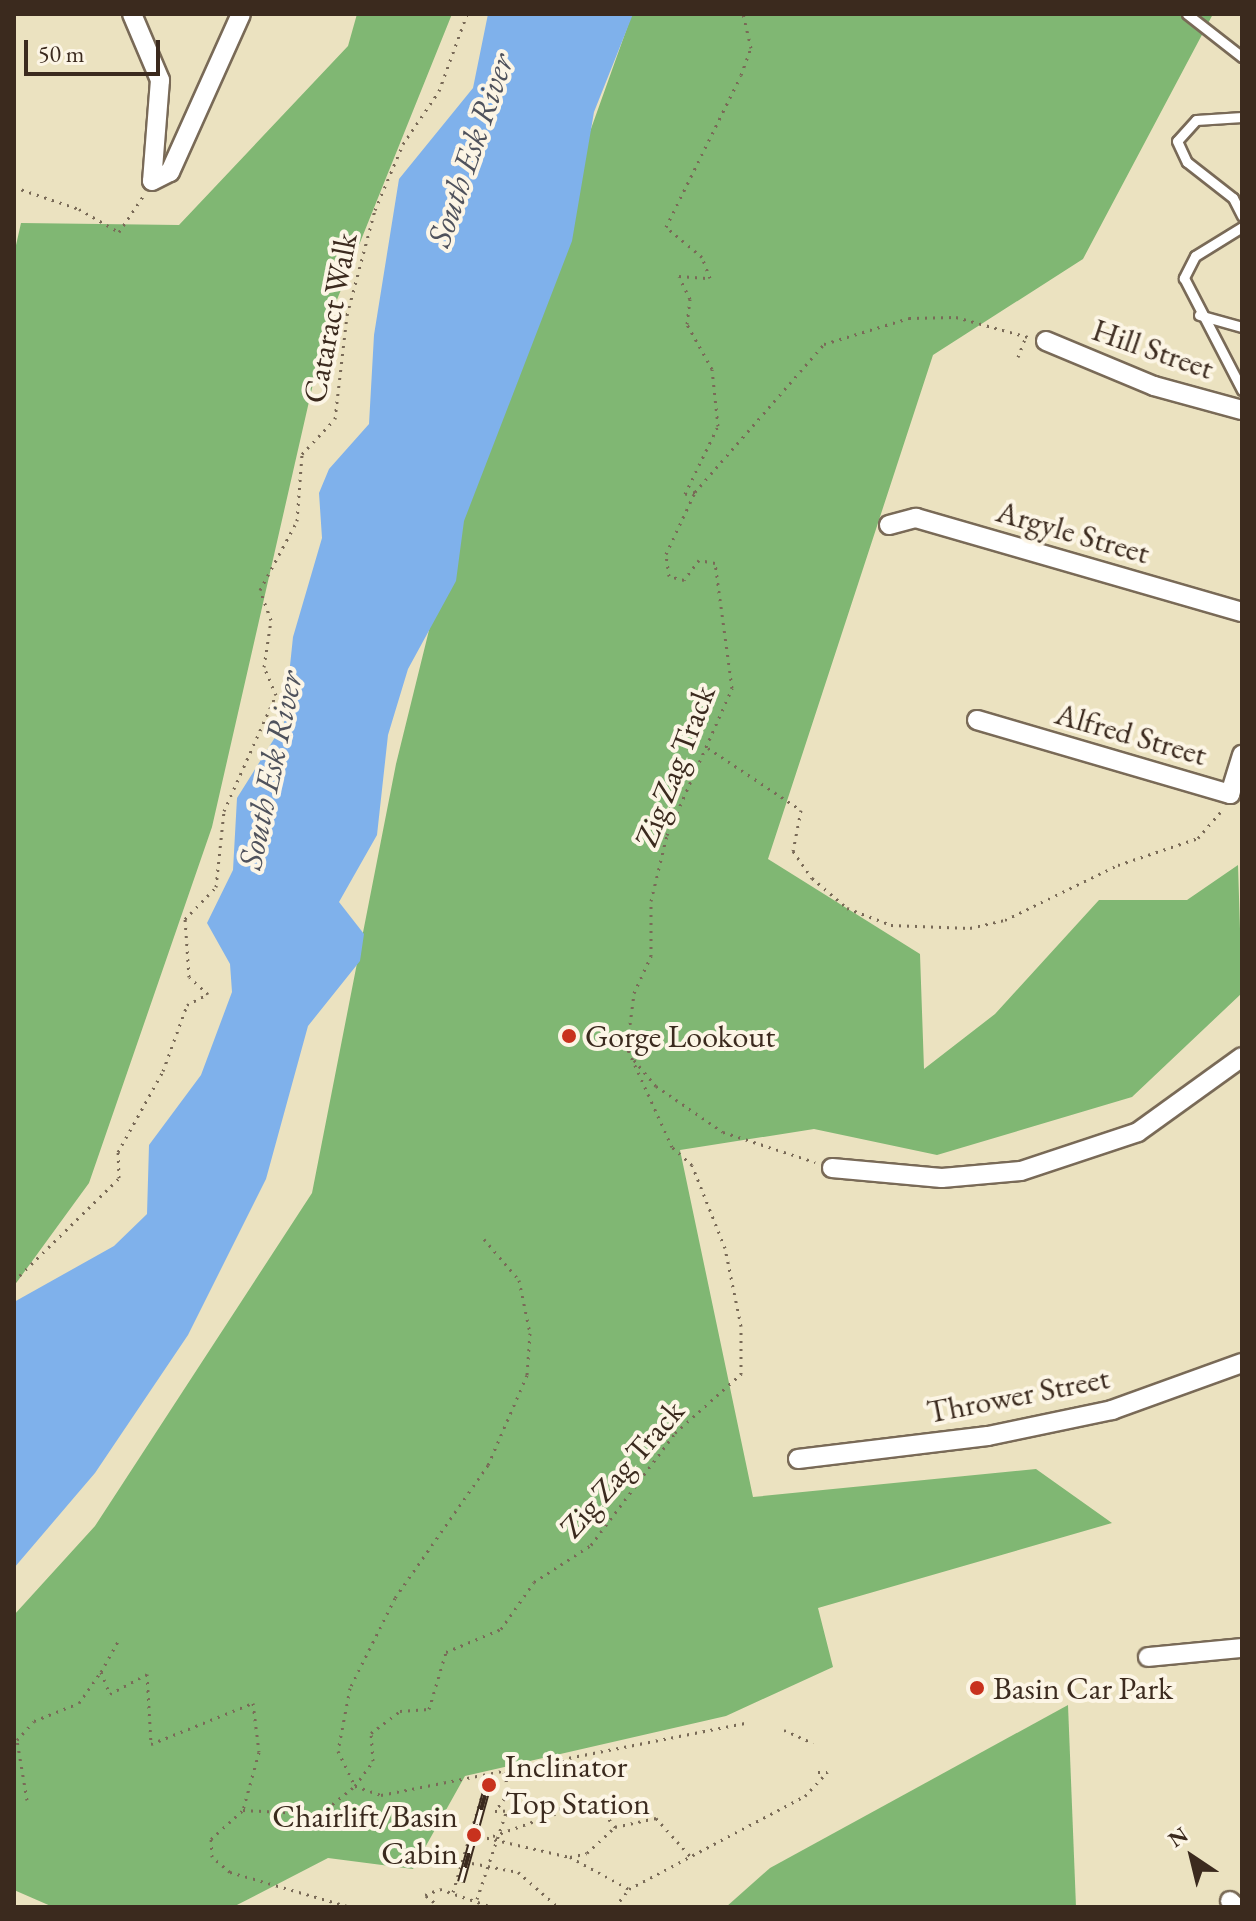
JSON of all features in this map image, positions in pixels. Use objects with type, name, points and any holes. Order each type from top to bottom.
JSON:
[{"type":"street","points":[[132,14],[160,80],[152,181]]},
{"type":"street","points":[[152,181],[170,172],[241,14]]},
{"type":"street","name":"Hill Street","points":[[1046,341],[1154,386],[1242,410]]},
{"type":"street","name":"Argyle Street","points":[[889,525],[916,518],[1242,612]]},
{"type":"street","name":"Alfred Street","points":[[977,720],[1230,794],[1242,755]]},
{"type":"street","points":[[832,1168],[942,1178],[1021,1171],[1138,1132],[1242,1057]]},
{"type":"street","name":"Thrower Street","points":[[798,1459],[988,1436],[1112,1410],[1242,1363]]},
{"type":"street","points":[[1148,1657],[1242,1648]]},
{"type":"lane","points":[[1187,14],[1242,57]]},
{"type":"lane","points":[[1242,117],[1196,120],[1177,141],[1187,162],[1233,198],[1242,216]]},
{"type":"lane","points":[[1242,227],[1187,265],[1184,278],[1199,315],[1242,390]]},
{"type":"lane","points":[[1199,315],[1242,327]]},
{"type":"path","name":"Cataract Walk","points":[[14,1281],[119,1178],[118,1152],[163,1071],[187,1005],[208,994],[189,977],[185,919],[222,872],[224,811],[276,695],[264,667],[271,620],[260,590],[297,521],[302,454],[335,419],[347,315],[375,210],[403,144],[439,91],[467,14]]},
{"type":"path","name":"Zig Zag Track","points":[[695,492],[685,494],[718,426],[712,369],[687,324],[690,299],[679,276],[710,278],[702,257],[666,227],[741,75],[751,48],[743,14]]},
{"type":"path","points":[[14,187],[119,232],[152,181]]},
{"type":"path","points":[[695,492],[824,344],[925,318],[956,317],[1046,341]]},
{"type":"path","points":[[1018,357],[1026,336]]},
{"type":"path","name":"Zig Zag Track","points":[[243,1810],[320,1814],[355,1786],[373,1761],[371,1733],[400,1711],[429,1709],[446,1652],[501,1629],[534,1582],[591,1545],[675,1433],[741,1374],[741,1326],[725,1248],[692,1165],[672,1147],[627,1048],[634,993],[651,956],[651,901],[667,835],[708,748],[733,665],[715,563],[699,560],[684,580],[673,582],[666,554],[695,492]]},
{"type":"path","points":[[708,748],[801,810],[796,859],[847,908],[891,925],[970,928],[1198,838],[1230,794]]},
{"type":"path","points":[[569,1036],[627,1048]]},
{"type":"path","points":[[631,1057],[656,1086],[723,1132],[832,1168]]},
{"type":"path","points":[[484,1239],[519,1280],[530,1333],[527,1375],[488,1465],[395,1598],[350,1688],[338,1751],[355,1786],[381,1795],[749,1722]]},
{"type":"path","points":[[27,1800],[17,1740],[34,1721],[79,1703],[118,1641]]},
{"type":"path","points":[[101,1672],[110,1694],[147,1674],[151,1744],[253,1703],[259,1752],[243,1810],[218,1827],[212,1857],[230,1872],[346,1906],[419,1907]]},
{"type":"path","points":[[784,1730],[813,1743]]},
{"type":"path","points":[[504,1772],[509,1792],[495,1811],[562,1811],[599,1807],[615,1827]]},
{"type":"path","points":[[615,1907],[629,1889],[805,1796],[827,1772],[818,1772]]},
{"type":"path","points":[[453,1892],[483,1792]]},
{"type":"path","points":[[493,1836],[562,1811]]},
{"type":"path","points":[[477,1899],[493,1836],[506,1813]]},
{"type":"path","points":[[570,1857],[587,1853],[615,1827],[656,1818],[692,1858]]},
{"type":"path","points":[[479,1836],[493,1836],[570,1857],[629,1889]]},
{"type":"path","points":[[472,1863],[488,1862],[518,1872],[558,1907]]},
{"type":"path","points":[[440,1907],[425,1895],[453,1892],[492,1907]]},
{"type":"green space","points":[[357,14],[452,14],[326,327],[212,827],[89,1183],[14,1286],[14,254],[21,223],[179,225],[348,46]]},
{"type":"green space","points":[[632,14],[1213,14],[1083,259],[933,355],[768,859],[920,954],[924,1069],[995,1014],[1099,900],[1187,900],[1238,865],[1242,993],[1132,1097],[937,1155],[814,1129],[680,1150],[753,1497],[1036,1469],[1112,1523],[818,1608],[833,1667],[726,1716],[465,1776],[413,1869],[328,1858],[233,1907],[53,1907],[14,1890],[14,1615],[95,1526],[312,1193],[396,764],[467,476]]},
{"type":"green space","points":[[1068,1705],[1076,1907],[726,1907],[770,1868]]},
{"type":"water","name":"South Esk River","points":[[488,14],[633,14],[594,112],[572,241],[464,521],[456,581],[408,669],[388,735],[377,835],[339,902],[364,934],[360,961],[308,1026],[266,1179],[188,1335],[95,1473],[14,1568],[14,1302],[114,1246],[147,1214],[149,1145],[201,1075],[232,992],[230,964],[207,923],[233,870],[237,798],[284,723],[293,637],[322,538],[319,493],[329,469],[369,424],[374,335],[399,179],[473,88]]},
{"type":"railway","points":[[461,1882],[486,1792]]},
{"type":"place","name":"Gorge Lookout","points":[[569,1036]]},
{"type":"place","name":"Basin Car Park","points":[[977,1688]]},
{"type":"place","name":"Inclinator Top Station","points":[[489,1785]]},
{"type":"place","name":"Chairlift/Basin Cabin","points":[[474,1835]]}]
